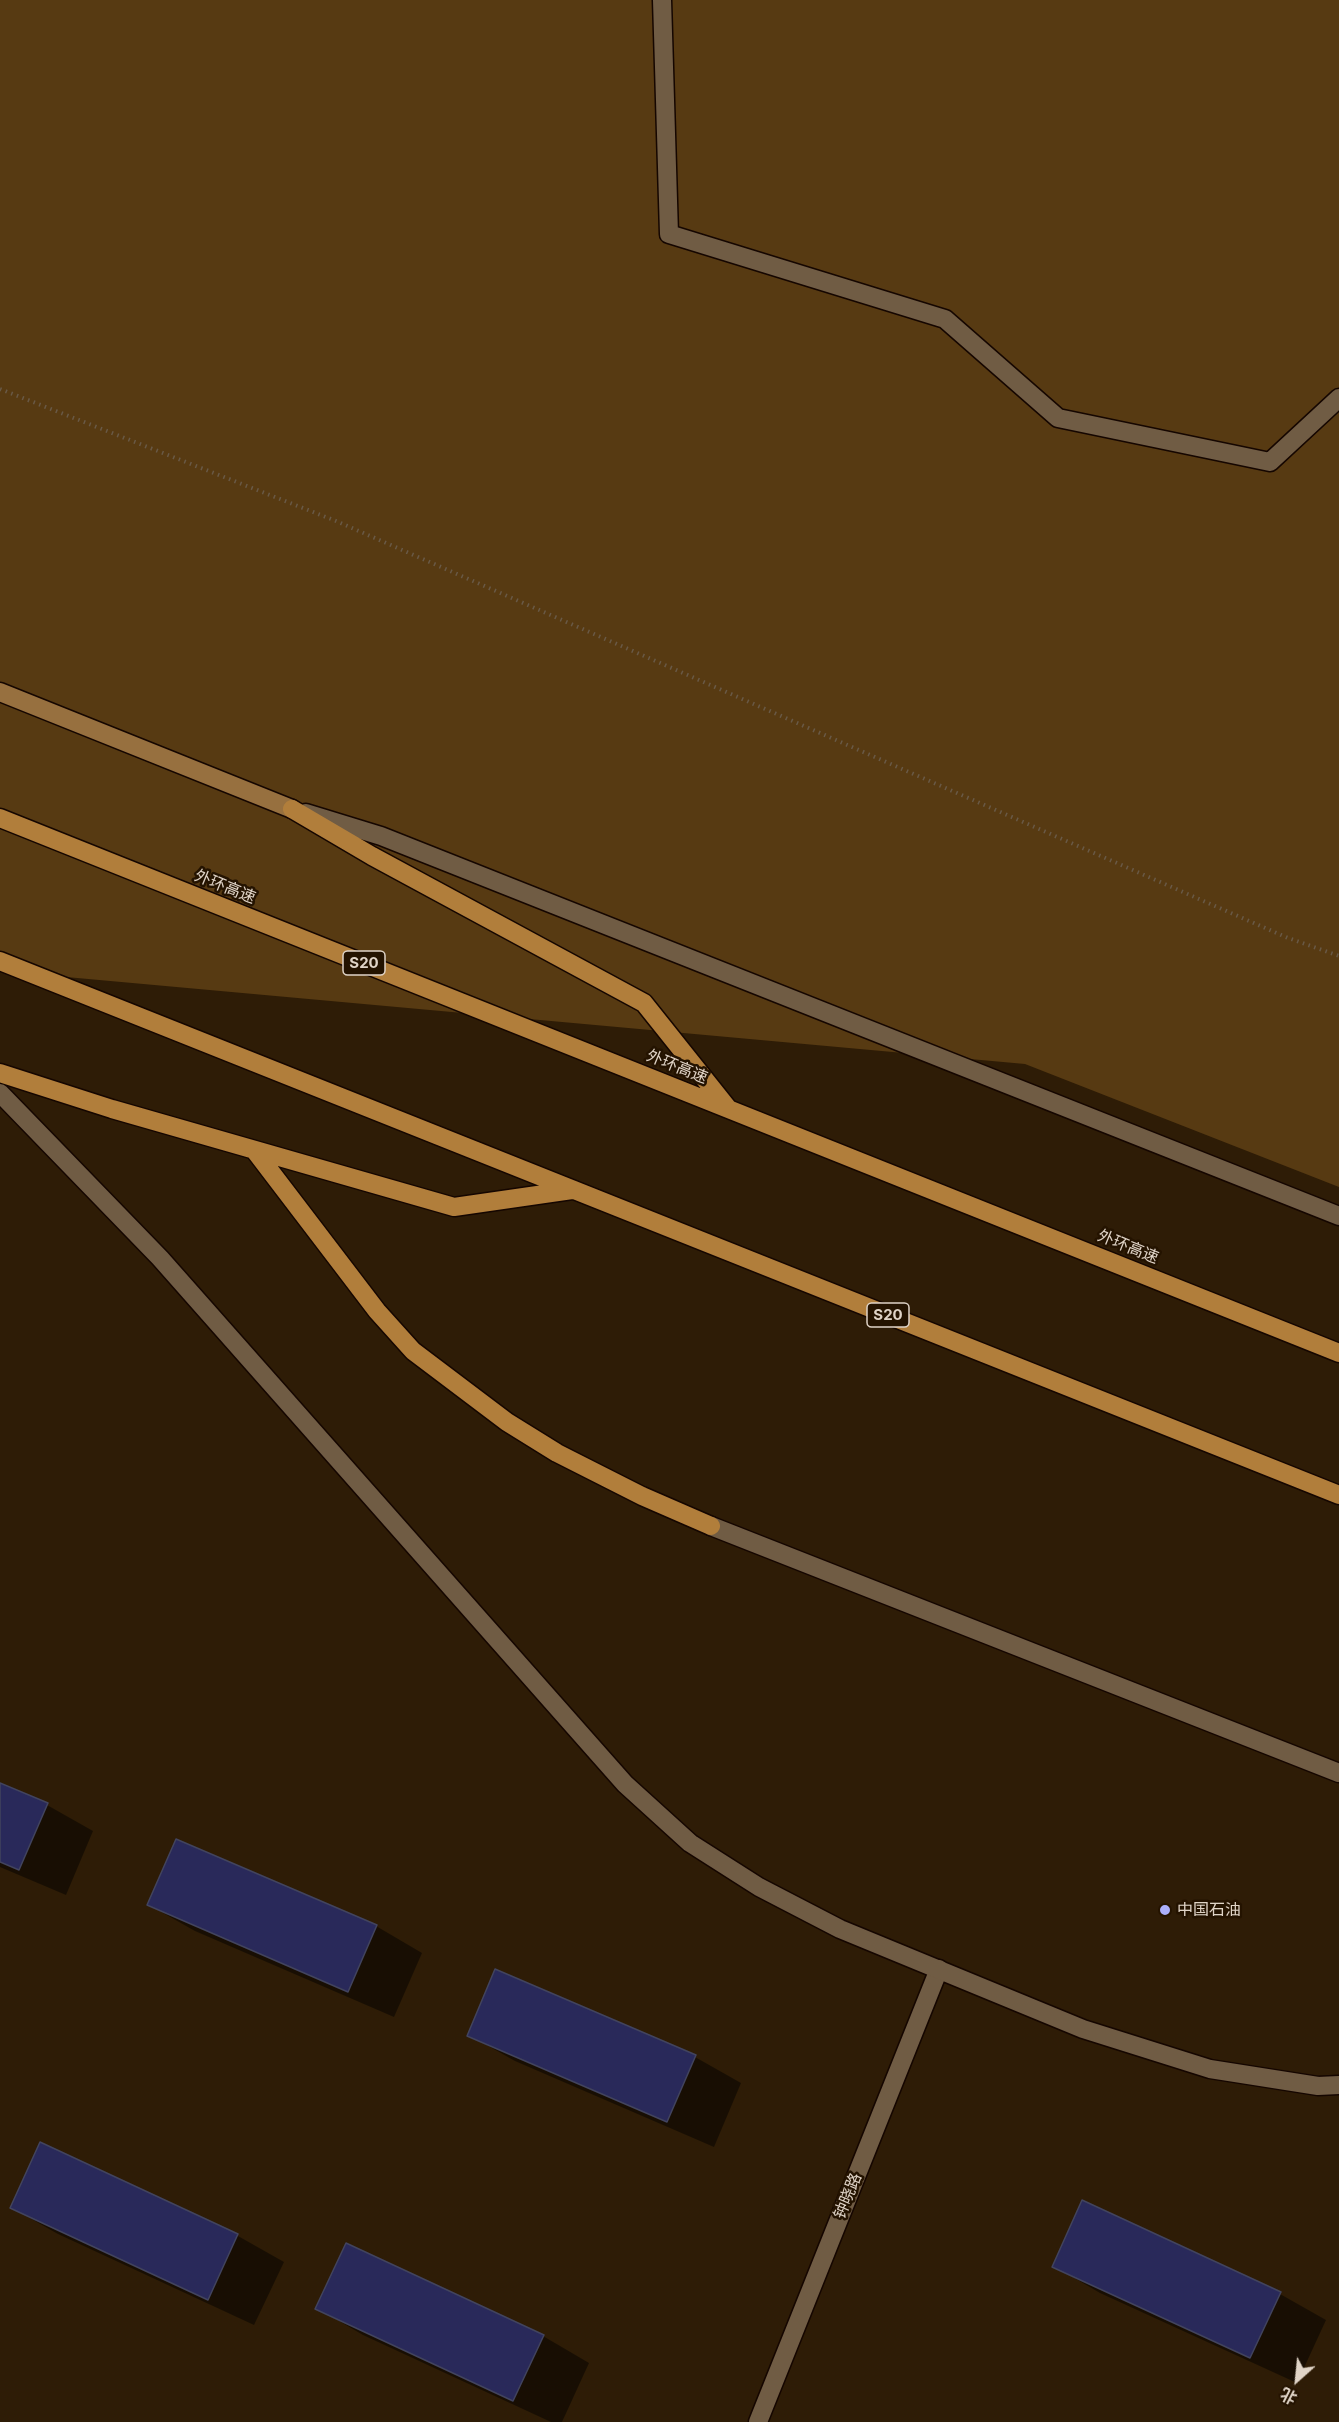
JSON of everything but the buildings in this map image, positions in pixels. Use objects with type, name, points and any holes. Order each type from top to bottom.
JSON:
[{"type":"highway","points":[[292,809],[382,862],[644,1003],[728,1109]]},
{"type":"highway","name":"外环高速","points":[[0,818],[1339,1353]]},
{"type":"highway","name":"S20","points":[[0,961],[1339,1495]]},
{"type":"highway","points":[[0,1073],[112,1109],[454,1207],[574,1190]]},
{"type":"highway","points":[[255,1151],[377,1311],[413,1351],[507,1422],[557,1453],[642,1496],[711,1526]]},
{"type":"main road","points":[[663,0],[669,234],[945,319],[1058,418],[1270,462],[1339,398]]},
{"type":"main road","points":[[0,692],[292,809],[381,836],[1339,1216]]},
{"type":"main road","points":[[0,1093],[160,1258],[625,1784],[690,1843],[759,1887],[840,1929],[1083,2029],[1209,2069],[1318,2086],[1339,2085]]},
{"type":"main road","points":[[711,1526],[1339,1773]]},
{"type":"main road","name":"钟晓路","points":[[758,2422],[939,1969]]},
{"type":"path","points":[[0,389],[336,521],[1288,938],[1339,956]]},
{"type":"shaded area","points":[[0,0],[1339,0],[1339,1187],[1025,1064],[0,971]]},
{"type":"place","name":"中国石油","points":[[1165,1910]]}]
